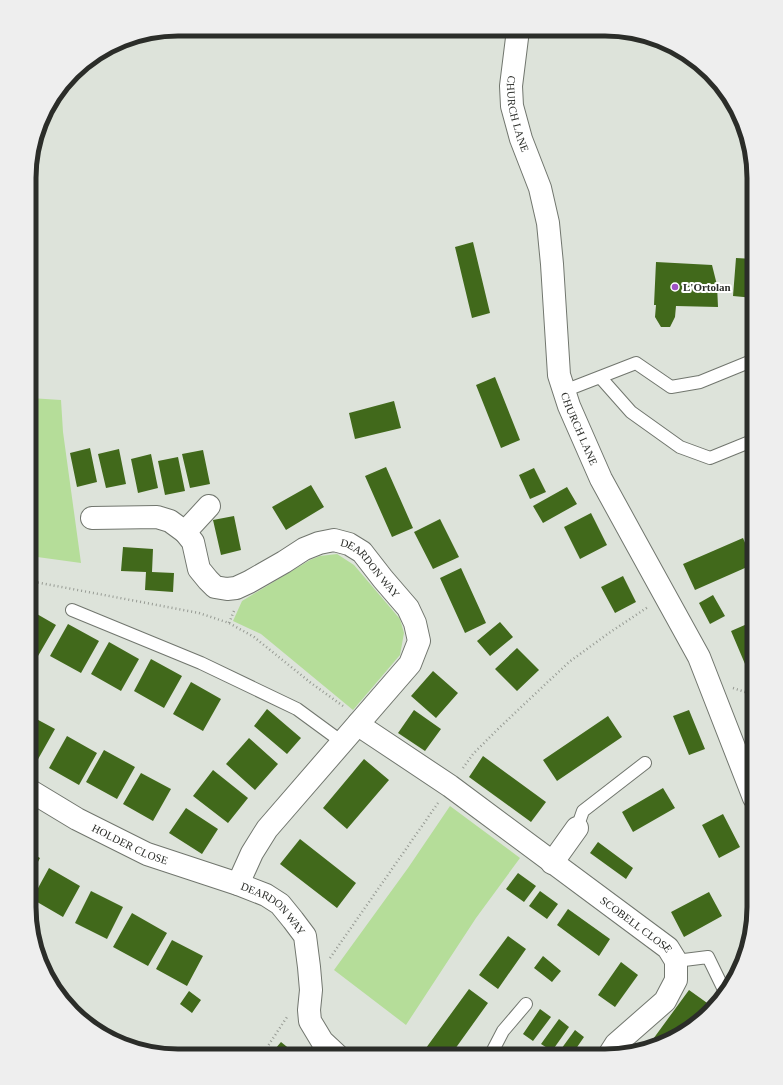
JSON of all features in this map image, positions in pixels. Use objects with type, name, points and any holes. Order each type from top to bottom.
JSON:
[{"type":"street","name":"CHURCH LANE","points":[[517,36],[511,86],[512,106],[521,139],[540,188],[548,224],[559,375],[568,406],[601,479],[699,657],[747,779]]},
{"type":"street","points":[[185,532],[209,506]]},
{"type":"street","name":"DEARDON WAY","points":[[92,518],[157,517],[170,521],[185,532],[193,542],[199,569],[208,580],[215,587],[227,589],[236,588],[249,582],[304,549],[319,543],[334,540],[349,544],[362,552],[408,608],[415,623],[418,641],[410,664],[267,830],[252,853],[238,884],[266,895],[280,904],[305,936],[310,967],[310,1021],[322,1042],[330,1049]]},
{"type":"street","name":"SCOBELL CLOSE","points":[[359,723],[366,730],[450,786],[668,948],[676,961],[676,980],[665,1000],[616,1044],[613,1049]]},
{"type":"street","name":"HOLDER CLOSE","points":[[36,794],[77,819],[147,854],[238,884]]},
{"type":"street","points":[[552,863],[577,828]]},
{"type":"lane","points":[[564,391],[636,363],[671,387],[700,382],[747,363]]},
{"type":"lane","points":[[600,377],[631,412],[680,447],[710,458],[747,443]]},
{"type":"lane","points":[[72,610],[201,663],[297,709],[342,742]]},
{"type":"lane","points":[[577,828],[583,811],[645,763]]},
{"type":"lane","points":[[676,961],[708,957],[722,987]]},
{"type":"lane","points":[[494,1049],[503,1031],[526,1004]]},
{"type":"path","points":[[36,582],[200,613],[229,623],[254,637],[311,683],[343,706]]},
{"type":"path","points":[[310,967],[329,959],[450,786],[478,749],[569,662],[665,595]]},
{"type":"path","points":[[266,1049],[291,1011]]},
{"type":"green space","points":[[36,398],[61,400],[63,432],[81,563],[36,557]]},
{"type":"green space","points":[[337,554],[354,565],[400,619],[404,633],[400,655],[353,710],[261,634],[233,621],[242,601],[310,560],[320,556]]},
{"type":"green space","points":[[450,806],[520,858],[476,918],[406,1025],[334,970],[408,868]]},
{"type":"building","points":[[473,242],[490,313],[472,318],[455,247]]},
{"type":"building","points":[[736,258],[747,259],[747,297],[733,296]]},
{"type":"building","points":[[656,262],[712,265],[717,285],[718,307],[676,306],[675,317],[670,327],[661,327],[655,317],[656,305],[654,305]]},
{"type":"building","points":[[495,377],[520,440],[501,448],[476,385]]},
{"type":"building","points":[[394,401],[401,428],[355,439],[349,413]]},
{"type":"building","points":[[90,448],[97,482],[77,487],[70,453]]},
{"type":"building","points":[[119,449],[126,484],[106,488],[98,454]]},
{"type":"building","points":[[203,450],[210,484],[190,488],[182,454]]},
{"type":"building","points":[[151,454],[158,488],[138,493],[131,459]]},
{"type":"building","points":[[178,457],[185,491],[165,495],[158,461]]},
{"type":"building","points":[[386,467],[413,528],[392,537],[365,476]]},
{"type":"building","points":[[534,468],[546,492],[530,499],[519,475]]},
{"type":"building","points":[[311,485],[324,507],[286,530],[272,507]]},
{"type":"building","points":[[567,487],[577,504],[543,523],[533,506]]},
{"type":"building","points":[[591,513],[607,545],[580,559],[564,527]]},
{"type":"building","points":[[234,516],[241,550],[221,555],[213,520]]},
{"type":"building","points":[[440,519],[459,557],[433,569],[414,532]]},
{"type":"building","points":[[743,538],[747,547],[747,567],[695,590],[683,564]]},
{"type":"building","points":[[123,547],[153,549],[152,572],[174,573],[173,592],[145,590],[146,572],[121,571]]},
{"type":"building","points":[[461,568],[486,623],[465,633],[440,578]]},
{"type":"building","points":[[623,576],[636,602],[615,613],[601,587]]},
{"type":"building","points":[[713,595],[725,616],[710,624],[699,603]]},
{"type":"building","points":[[36,613],[56,625],[38,656],[36,655]]},
{"type":"building","points":[[500,622],[513,637],[490,656],[477,641]]},
{"type":"building","points":[[68,624],[99,641],[81,673],[50,656]]},
{"type":"building","points":[[747,624],[747,669],[731,631]]},
{"type":"building","points":[[109,642],[139,659],[121,691],[91,674]]},
{"type":"building","points":[[517,648],[539,670],[517,691],[495,669]]},
{"type":"building","points":[[151,659],[182,676],[164,708],[134,691]]},
{"type":"building","points":[[433,671],[458,693],[436,718],[411,696]]},
{"type":"building","points":[[191,682],[221,699],[203,731],[173,714]]},
{"type":"building","points":[[267,709],[301,738],[287,754],[254,726]]},
{"type":"building","points":[[414,710],[441,729],[425,751],[398,733]]},
{"type":"building","points":[[689,710],[705,749],[689,755],[673,716]]},
{"type":"building","points":[[608,716],[622,737],[557,781],[543,760]]},
{"type":"building","points":[[36,719],[55,729],[36,760]]},
{"type":"building","points":[[67,736],[97,753],[79,785],[49,768]]},
{"type":"building","points":[[249,738],[278,764],[255,790],[226,764]]},
{"type":"building","points":[[104,750],[135,767],[117,799],[86,782]]},
{"type":"building","points":[[483,756],[546,802],[531,822],[469,777]]},
{"type":"building","points":[[364,759],[389,780],[347,829],[323,808]]},
{"type":"building","points":[[213,770],[248,798],[228,823],[193,796]]},
{"type":"building","points":[[141,773],[171,789],[153,821],[123,804]]},
{"type":"building","points":[[663,788],[675,808],[633,832],[622,812]]},
{"type":"building","points":[[186,808],[218,829],[202,854],[169,833]]},
{"type":"building","points":[[723,814],[740,847],[719,858],[702,825]]},
{"type":"building","points":[[300,839],[356,883],[337,908],[280,864]]},
{"type":"building","points":[[598,842],[633,868],[626,879],[590,853]]},
{"type":"building","points":[[36,856],[40,858],[36,866]]},
{"type":"building","points":[[49,868],[80,886],[63,917],[36,901],[36,892]]},
{"type":"building","points":[[518,873],[536,886],[524,902],[506,889]]},
{"type":"building","points":[[91,891],[123,907],[107,939],[75,923]]},
{"type":"building","points":[[540,891],[558,904],[547,919],[529,906]]},
{"type":"building","points":[[709,892],[722,916],[684,937],[671,912]]},
{"type":"building","points":[[568,909],[610,939],[599,956],[557,925]]},
{"type":"building","points":[[132,913],[167,933],[148,966],[113,947]]},
{"type":"building","points":[[508,936],[526,949],[498,989],[479,975]]},
{"type":"building","points":[[172,940],[203,956],[187,986],[156,969]]},
{"type":"building","points":[[543,956],[561,971],[552,982],[534,968]]},
{"type":"building","points":[[621,962],[638,975],[615,1007],[598,995]]},
{"type":"building","points":[[469,989],[488,1003],[455,1049],[426,1048]]},
{"type":"building","points":[[689,990],[709,1004],[699,1014],[684,1025],[652,1041]]},
{"type":"building","points":[[189,991],[201,1000],[192,1013],[180,1004]]},
{"type":"building","points":[[540,1009],[551,1017],[533,1041],[523,1034]]},
{"type":"building","points":[[559,1019],[569,1027],[553,1049],[549,1049],[541,1044]]},
{"type":"building","points":[[575,1030],[584,1037],[576,1049],[561,1049]]},
{"type":"building","points":[[281,1042],[290,1049],[275,1049]]},
{"type":"place","name":"L'Ortolan","points":[[675,287]]}]
